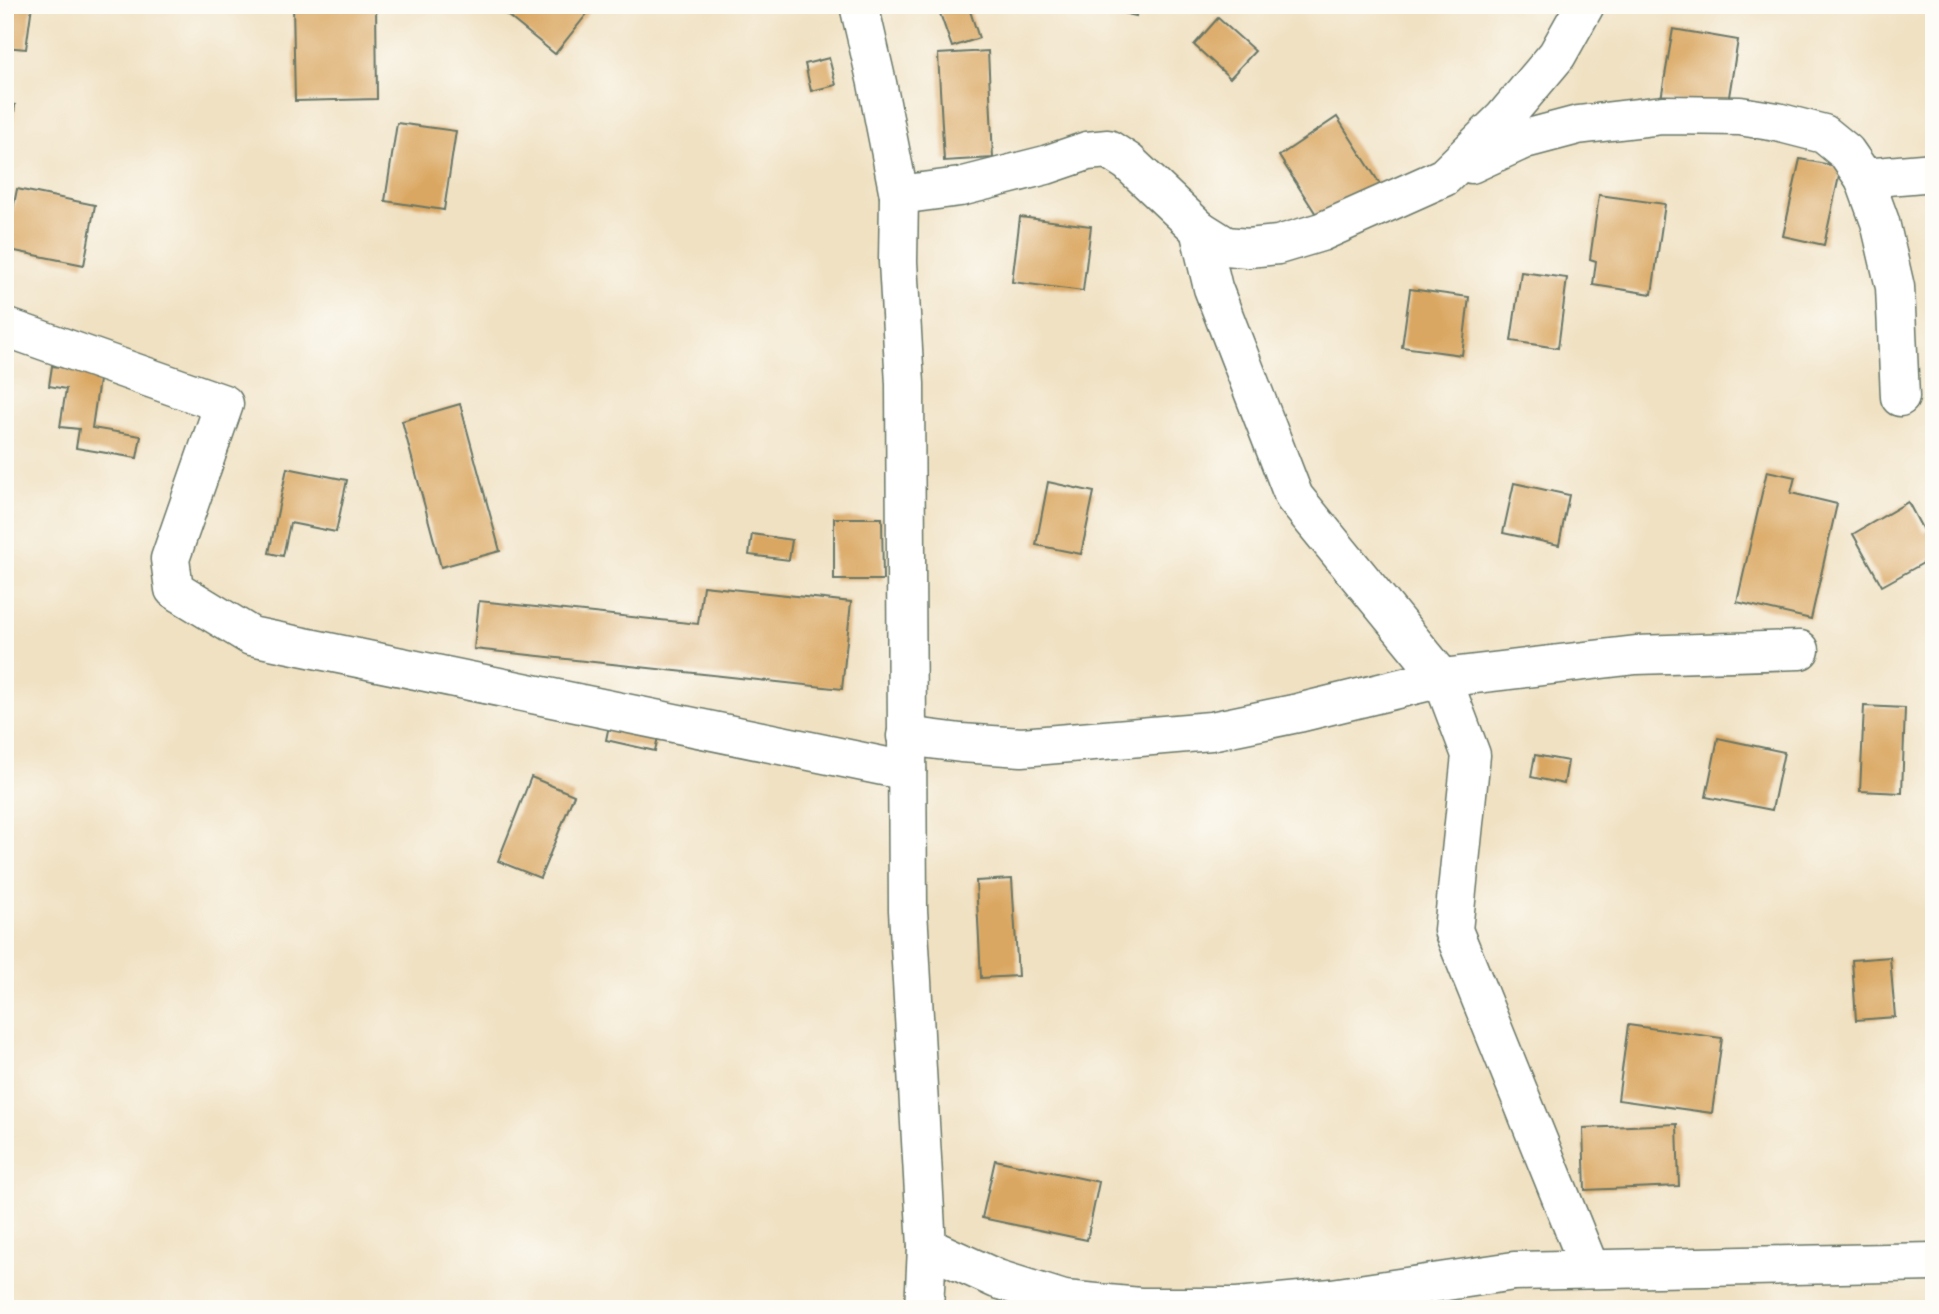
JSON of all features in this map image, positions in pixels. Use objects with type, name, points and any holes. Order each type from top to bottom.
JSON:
[{"type":"street","points":[[859,5],[899,195],[898,262],[905,384],[908,910],[927,1247],[924,1309]]},
{"type":"street","points":[[1444,177],[1504,118],[1557,55],[1585,5]]},
{"type":"street","points":[[899,195],[960,187],[1087,151],[1108,149],[1128,162],[1199,229],[1226,246],[1248,248],[1278,245],[1321,232],[1525,139],[1578,125],[1663,115],[1740,116],[1777,122],[1824,134],[1846,152],[1864,178],[1880,222],[1895,287],[1900,397]]},
{"type":"street","points":[[1864,178],[1934,172]]},
{"type":"street","points":[[1199,229],[1213,288],[1294,497],[1442,678],[1471,755],[1453,930],[1590,1269]]},
{"type":"street","points":[[5,327],[224,404],[170,559],[174,589],[251,636],[906,754],[961,743],[1022,747],[1211,731],[1442,678],[1636,655],[1800,650]]},
{"type":"street","points":[[927,1247],[997,1279],[1067,1304],[1140,1307],[1237,1307],[1332,1298],[1514,1271],[1934,1262]]},
{"type":"building","points":[[5,5],[32,5],[26,49],[5,47]]},
{"type":"building","points":[[293,5],[376,5],[377,99],[295,101]]},
{"type":"building","points":[[594,5],[555,54],[497,7]]},
{"type":"building","points":[[937,5],[968,5],[979,38],[952,47]]},
{"type":"building","points":[[1088,5],[1138,5],[1136,16]]},
{"type":"building","points":[[1218,18],[1255,51],[1230,78],[1194,45]]},
{"type":"building","points":[[1673,29],[1738,40],[1727,109],[1661,99]]},
{"type":"building","points":[[988,51],[993,158],[944,161],[938,54]]},
{"type":"building","points":[[829,58],[836,85],[811,91],[805,64]]},
{"type":"building","points":[[5,104],[15,105],[7,167],[5,166]]},
{"type":"building","points":[[1337,117],[1380,184],[1321,222],[1279,156]]},
{"type":"building","points":[[397,123],[456,131],[444,210],[385,201]]},
{"type":"building","points":[[1800,159],[1841,167],[1824,245],[1783,236]]},
{"type":"building","points":[[17,189],[95,205],[84,265],[5,249]]},
{"type":"building","points":[[1599,195],[1665,204],[1652,294],[1593,285],[1596,261],[1590,259]]},
{"type":"building","points":[[1020,217],[1091,226],[1083,291],[1012,282]]},
{"type":"building","points":[[1521,272],[1567,278],[1558,348],[1511,341]]},
{"type":"building","points":[[1410,289],[1469,297],[1462,355],[1402,347]]},
{"type":"building","points":[[52,366],[100,373],[92,428],[141,436],[137,458],[76,448],[79,429],[60,427],[66,389],[49,386]]},
{"type":"building","points":[[460,404],[500,551],[441,567],[402,421]]},
{"type":"building","points":[[287,468],[347,480],[336,532],[290,523],[283,556],[269,553]]},
{"type":"building","points":[[1767,471],[1795,477],[1791,493],[1837,504],[1811,619],[1737,602]]},
{"type":"building","points":[[1048,482],[1094,492],[1081,554],[1036,545]]},
{"type":"building","points":[[1514,483],[1569,495],[1559,545],[1503,533]]},
{"type":"building","points":[[1908,502],[1924,532],[1934,526],[1934,557],[1882,586],[1853,534]]},
{"type":"building","points":[[834,518],[882,518],[883,580],[834,580]]},
{"type":"building","points":[[752,534],[792,540],[789,560],[749,555]]},
{"type":"building","points":[[703,586],[851,602],[842,689],[474,649],[479,601],[698,624]]},
{"type":"building","points":[[1864,706],[1905,708],[1902,793],[1860,791]]},
{"type":"building","points":[[611,716],[660,727],[655,751],[606,740]]},
{"type":"building","points":[[1718,738],[1784,752],[1772,810],[1706,797]]},
{"type":"building","points":[[1535,755],[1568,761],[1564,784],[1531,777]]},
{"type":"building","points":[[531,777],[574,795],[540,878],[498,861]]},
{"type":"building","points":[[1012,879],[1018,976],[981,978],[976,881]]},
{"type":"building","points":[[1890,957],[1895,1017],[1856,1020],[1852,960]]},
{"type":"building","points":[[1628,1025],[1722,1038],[1712,1113],[1618,1100]]},
{"type":"building","points":[[1677,1124],[1679,1186],[1585,1190],[1583,1128]]},
{"type":"building","points":[[995,1160],[1099,1182],[1087,1240],[982,1218]]}]
